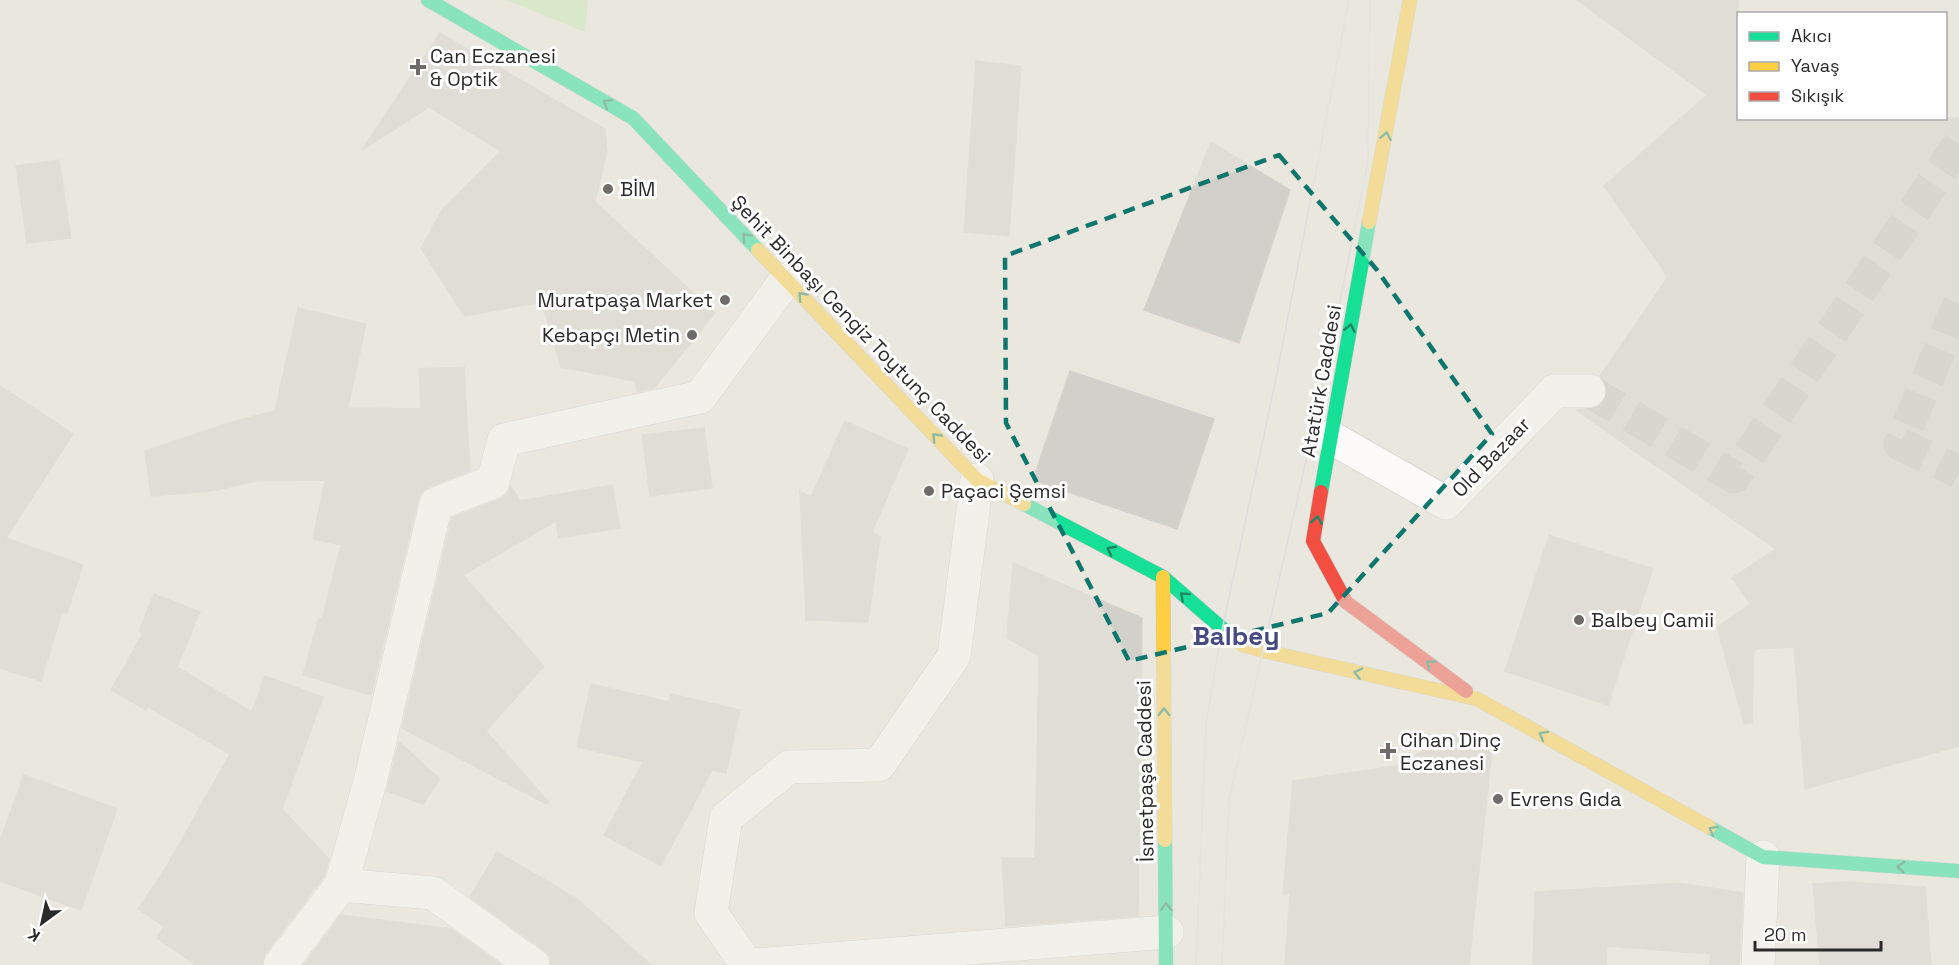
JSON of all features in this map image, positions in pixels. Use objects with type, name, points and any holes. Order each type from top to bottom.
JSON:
[{"type":"main road","name":"Şehit Binbaşı Cengiz Toytunç Caddesi","points":[[428,0],[633,118],[977,480],[1162,577],[1222,630],[1243,645],[1477,699],[1763,857],[1959,871]]},
{"type":"main road","name":"Atatürk Caddesi","points":[[1410,0],[1313,540],[1346,602],[1477,699]]},
{"type":"main road","name":"İsmetpaşa Caddesi","points":[[1162,577],[1166,965]]},
{"type":"street","points":[[280,965],[341,885],[370,782],[435,504],[493,482],[504,440],[700,397],[786,280]]},
{"type":"street","name":"Old Bazaar","points":[[1330,437],[1446,503],[1555,392],[1589,391]]},
{"type":"street","points":[[747,965],[711,913],[726,818],[789,767],[879,765],[954,656],[977,480]]},
{"type":"street","points":[[1758,965],[1763,857]]},
{"type":"street","points":[[341,885],[433,893],[533,965]]},
{"type":"street","points":[[755,965],[1167,932]]},
{"type":"highlighted area","points":[[1279,155],[1377,270],[1492,434],[1328,613],[1129,661],[1006,423],[1005,256]]},
{"type":"green space","points":[[506,0],[588,0],[585,32]]},
{"type":"building","points":[[1577,0],[1738,0],[1737,120],[1947,120],[1947,118],[1959,118],[1959,746],[1805,789],[1794,647],[1754,649],[1752,723],[1744,724],[1717,627],[1750,604],[1732,578],[1776,549],[1577,411],[1598,407],[1605,401],[1608,390],[1600,376],[1668,277],[1604,186],[1707,95]]},
{"type":"building","points":[[440,33],[605,129],[607,151],[595,202],[715,313],[654,388],[637,392],[635,381],[561,367],[542,302],[464,316],[421,248],[442,210],[501,151],[429,107],[362,150]]},
{"type":"building","points":[[976,61],[1021,66],[1009,236],[964,232]]},
{"type":"building","points":[[1211,142],[1290,190],[1239,343],[1144,310]]},
{"type":"building","points":[[59,160],[71,238],[27,243],[16,166]]},
{"type":"building","points":[[298,308],[366,324],[348,408],[421,409],[419,369],[464,367],[470,471],[429,487],[422,491],[418,499],[371,695],[303,675],[319,618],[322,619],[341,545],[313,539],[325,480],[256,481],[212,491],[151,496],[145,451],[232,422],[275,411]]},
{"type":"building","points":[[1070,371],[1214,419],[1177,529],[1033,480]]},
{"type":"building","points":[[0,386],[73,434],[6,538],[83,565],[67,613],[62,612],[41,681],[0,668]]},
{"type":"building","points":[[845,421],[908,449],[872,532],[880,537],[868,622],[806,620],[800,491],[811,497]]},
{"type":"building","points":[[704,428],[712,488],[650,496],[642,435]]},
{"type":"building","points":[[612,485],[620,528],[559,538],[556,521],[463,575],[544,666],[486,731],[549,802],[546,804],[402,728],[452,518],[500,499],[507,494],[511,486],[520,501]]},
{"type":"building","name":"Balbey Camii","points":[[1549,535],[1653,569],[1608,705],[1505,671]]},
{"type":"building","points":[[1013,563],[1142,618],[1138,916],[1006,926],[1002,858],[1035,858],[1039,656],[1007,638]]},
{"type":"building","points":[[154,594],[200,612],[177,667],[252,712],[265,676],[323,697],[282,809],[329,859],[324,876],[265,954],[262,965],[196,965],[157,938],[164,926],[138,909],[165,869],[230,754],[148,707],[146,710],[111,690],[143,633],[139,631]]},
{"type":"building","points":[[591,684],[669,702],[671,694],[740,710],[726,773],[712,770],[661,866],[604,835],[643,762],[577,747]]},
{"type":"building","points":[[1452,734],[1492,749],[1469,965],[1285,965],[1290,893],[1283,894],[1293,781],[1397,766]]},
{"type":"building","points":[[399,742],[440,779],[423,804],[387,791]]},
{"type":"building","points":[[24,775],[117,809],[81,910],[0,881],[0,841]]},
{"type":"building","points":[[497,852],[576,898],[651,965],[551,965],[550,957],[544,950],[470,897]]},
{"type":"building","points":[[1847,882],[1925,887],[1931,965],[1820,965],[1813,884]]},
{"type":"building","points":[[1679,883],[1743,893],[1739,965],[1710,965],[1711,954],[1607,946],[1606,965],[1533,965],[1535,892]]},
{"type":"building","points":[[341,915],[451,929],[501,965],[304,965]]},
{"type":"tunnel","points":[[1589,391],[1734,477],[1959,144]]},
{"type":"tunnel","points":[[1959,304],[1900,444],[1959,472]]},
{"type":"tram line","points":[[1196,965],[1206,723],[1222,630],[1276,379],[1349,0]]},
{"type":"tram line","points":[[1222,965],[1229,800],[1321,395],[1368,162],[1370,0]]},
{"type":"traffic: fast","points":[[428,0],[633,118],[758,250]]},
{"type":"traffic: fast","points":[[1321,492],[1369,222]]},
{"type":"traffic: fast","points":[[1024,504],[1163,577],[1232,637]]},
{"type":"traffic: fast","points":[[1709,827],[1763,857],[1959,871]]},
{"type":"traffic: fast","points":[[1165,840],[1166,965]]},
{"type":"traffic: slow","points":[[1369,222],[1410,0]]},
{"type":"traffic: slow","points":[[758,250],[977,480],[1024,504]]},
{"type":"traffic: slow","points":[[1163,577],[1165,840]]},
{"type":"traffic: slow","points":[[1232,637],[1243,645],[1264,651],[1477,699],[1709,827]]},
{"type":"traffic: jam","points":[[1321,492],[1313,541],[1346,602],[1466,691]]},
{"type":"place","name":"Can Eczanesi & Optik","points":[[418,67]]},
{"type":"place","name":"BİM","points":[[608,189]]},
{"type":"place","name":"Muratpaşa Market","points":[[725,300]]},
{"type":"place","name":"Kebapçı Metin","points":[[692,335]]},
{"type":"place","name":"Paçaci Şemsi","points":[[929,491]]},
{"type":"place","name":"Balbey Camii","points":[[1579,620]]},
{"type":"place","name":"Cihan Dinç Eczanesi","points":[[1388,751]]},
{"type":"place","name":"Evrens Gıda","points":[[1498,799]]},
{"type":"district","name":"Balbey","points":[[1236,636]]}]
